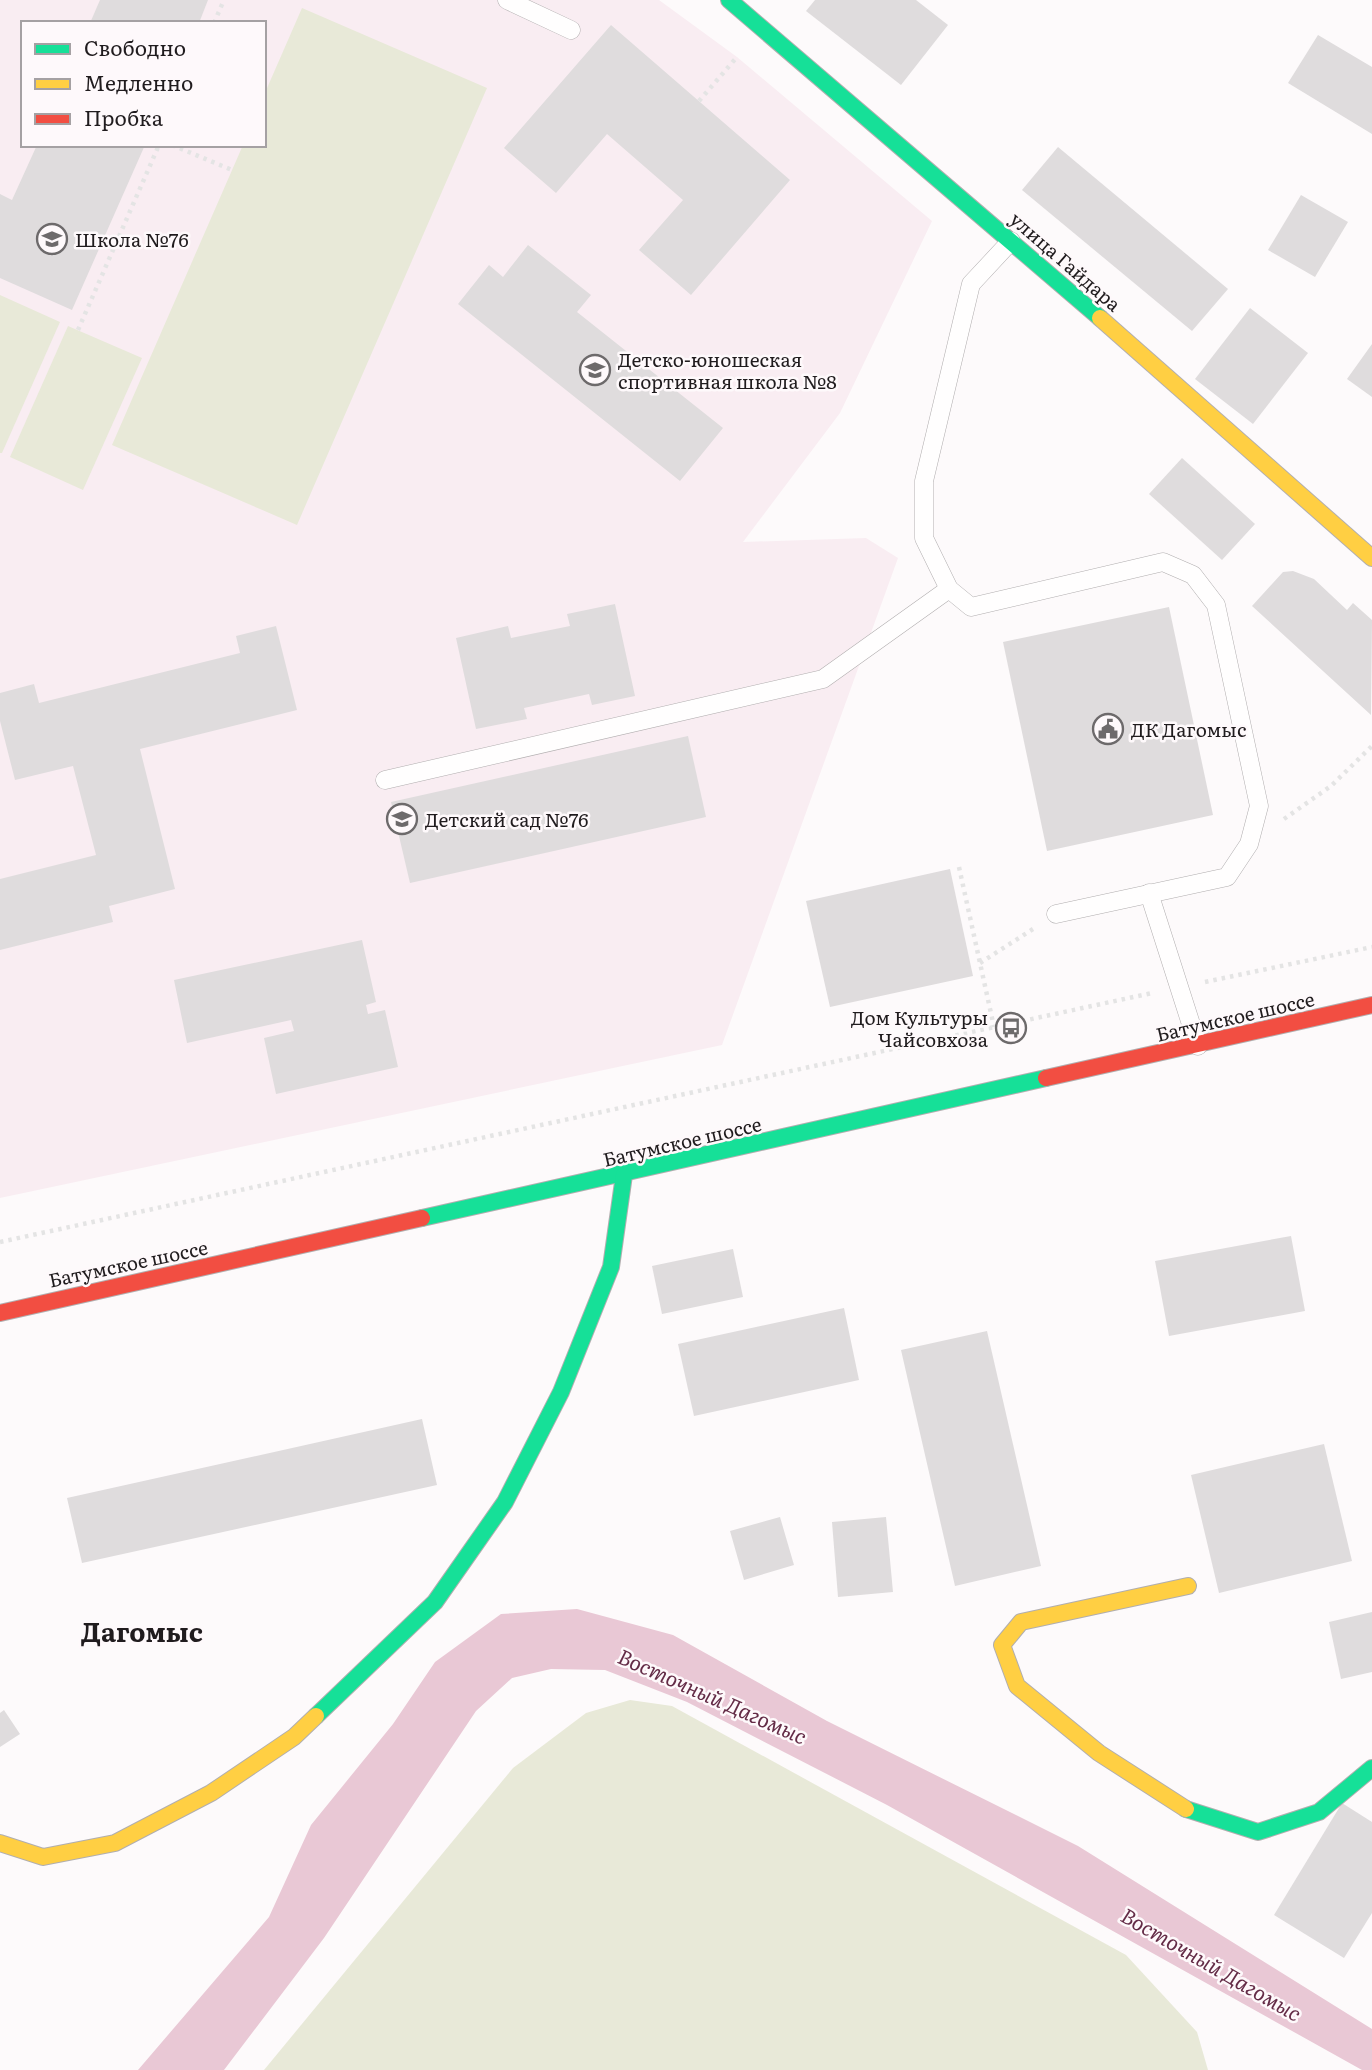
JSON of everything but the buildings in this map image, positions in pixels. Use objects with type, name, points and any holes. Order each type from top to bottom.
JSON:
[{"type":"main road","name":"улица Гайдара","points":[[729,0],[1010,241],[1372,558]]},
{"type":"main road","name":"Батумское шоссе","points":[[0,1313],[1372,1005]]},
{"type":"main road","points":[[2,1847],[43,1857],[115,1843],[211,1793],[294,1737],[435,1602],[505,1502],[561,1392],[611,1267],[624,1175]]},
{"type":"main road","points":[[1188,1586],[1021,1622],[1002,1645],[1017,1686],[1099,1753],[1179,1807],[1258,1832],[1319,1812],[1372,1768]]},
{"type":"lane","points":[[508,0],[571,30]]},
{"type":"lane","points":[[1010,241],[971,284],[924,481],[924,538],[949,589],[971,607],[1163,562],[1193,575],[1216,605],[1259,806],[1249,844],[1227,877],[1056,914]]},
{"type":"lane","points":[[385,780],[823,679],[949,589]]},
{"type":"lane","points":[[1149,894],[1198,1046]]},
{"type":"path","points":[[215,21],[224,0]]},
{"type":"path","points":[[699,101],[746,48]]},
{"type":"path","points":[[78,330],[158,147]]},
{"type":"path","points":[[177,147],[232,170]]},
{"type":"path","points":[[1249,844],[1331,786],[1372,746]]},
{"type":"path","points":[[959,867],[994,1027]]},
{"type":"path","points":[[980,962],[1056,914]]},
{"type":"path","points":[[0,1242],[1372,947]]},
{"type":"shaded area","points":[[0,0],[659,0],[737,57],[932,221],[840,413],[743,542],[866,538],[898,558],[722,1045],[0,1198]]},
{"type":"green space","points":[[302,8],[487,88],[297,525],[112,445],[242,147],[266,147],[266,90]]},
{"type":"green space","points":[[0,295],[60,322],[2,453],[0,453]]},
{"type":"green space","points":[[68,326],[142,358],[83,490],[10,457]]},
{"type":"green space","points":[[630,1700],[672,1706],[1126,1955],[1197,2032],[1208,2070],[264,2070],[513,1768],[586,1713]]},
{"type":"water","name":"Восточный Дагомыс","points":[[577,1609],[673,1635],[827,1721],[1078,1846],[1372,2029],[1372,2070],[1362,2070],[887,1805],[687,1702],[605,1670],[551,1669],[512,1678],[476,1711],[324,1938],[224,2070],[138,2070],[269,1917],[311,1825],[393,1724],[435,1662],[501,1614]]},
{"type":"traffic: fast","points":[[729,0],[1100,318]]},
{"type":"traffic: fast","points":[[422,1218],[1046,1078]]},
{"type":"traffic: fast","points":[[316,1716],[435,1602],[505,1502],[561,1392],[611,1267],[624,1175]]},
{"type":"traffic: fast","points":[[1186,1809],[1258,1832],[1319,1812],[1372,1768]]},
{"type":"traffic: slow","points":[[1100,318],[1372,558]]},
{"type":"traffic: slow","points":[[1186,1809],[1099,1753],[1017,1686],[1002,1645],[1021,1622],[1188,1586]]},
{"type":"traffic: slow","points":[[0,1843],[43,1857],[115,1843],[211,1793],[294,1737],[316,1716]]},
{"type":"traffic: jam","points":[[1046,1078],[1372,1005]]},
{"type":"traffic: jam","points":[[0,1313],[422,1218]]},
{"type":"place","name":"Школа №76","points":[[52,239]]},
{"type":"place","name":"Детско-юношеская спортивная школа №8","points":[[595,370]]},
{"type":"place","name":"ДК Дагомыс","points":[[1108,729]]},
{"type":"place","name":"Детский сад №76","points":[[402,819]]},
{"type":"place","name":"Дом Культуры Чайсовхоза","points":[[1011,1028]]},
{"type":"district","name":"Дагомыс","points":[[142,1630]]}]
